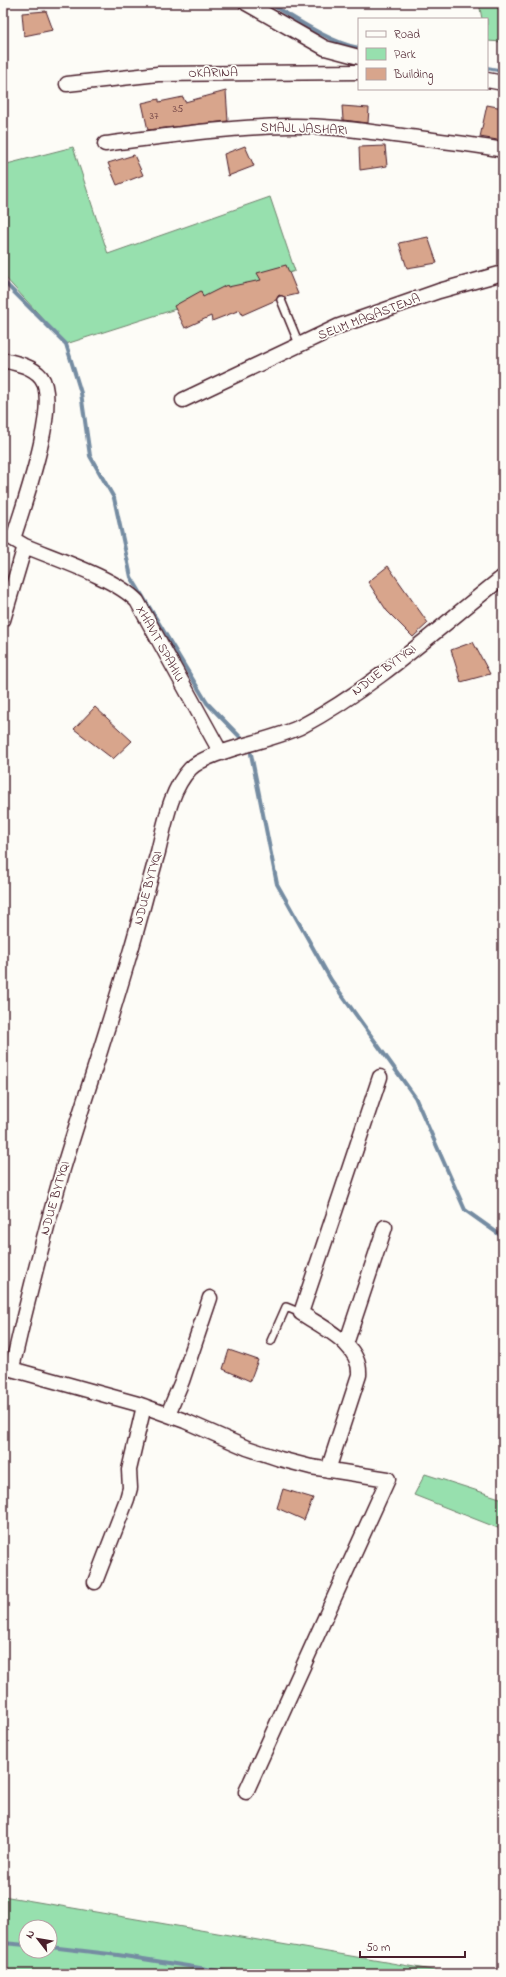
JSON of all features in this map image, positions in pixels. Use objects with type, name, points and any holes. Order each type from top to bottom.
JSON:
[{"type":"street","points":[[246,3],[325,48],[358,57]]},
{"type":"street","name":"OKARINA","points":[[67,84],[158,74],[358,72]]},
{"type":"street","points":[[488,80],[503,83]]},
{"type":"street","name":"SMAJL JASHARI","points":[[105,144],[179,134],[257,127],[291,126],[322,127],[376,133],[503,150]]},
{"type":"street","name":"SELIM MAQASTENA","points":[[183,400],[299,344],[374,312],[439,291],[503,273]]},
{"type":"street","name":"XHAVIT SPAHIU","points":[[3,360],[21,365],[33,371],[42,378],[46,388],[47,401],[41,442],[13,539],[108,581],[129,593],[137,601],[221,753]]},
{"type":"street","points":[[3,620],[26,546]]},
{"type":"street","name":"NDUE BYTYQI","points":[[8,1367],[65,1162],[131,951],[168,814],[183,778],[192,767],[203,759],[277,737],[300,727],[330,710],[399,660],[503,577]]},
{"type":"street","points":[[328,1470],[359,1375],[360,1365],[356,1355],[346,1344],[301,1313],[380,1077]]},
{"type":"street","points":[[346,1344],[385,1227]]},
{"type":"street","points":[[168,1414],[182,1381],[210,1298]]},
{"type":"street","points":[[8,1367],[168,1414],[254,1450],[280,1459],[328,1470],[388,1478],[246,1792]]},
{"type":"street","points":[[95,1582],[130,1488],[129,1470],[144,1406]]},
{"type":"lane","points":[[281,300],[299,344]]},
{"type":"lane","points":[[271,1341],[286,1307],[301,1313]]},
{"type":"green space","points":[[479,3],[503,3],[503,42],[488,41],[488,18],[482,18]]},
{"type":"green space","points":[[73,147],[108,254],[270,197],[295,271],[66,344],[3,275],[3,165]]},
{"type":"green space","points":[[425,1474],[503,1499],[503,1530],[414,1495]]},
{"type":"green space","points":[[3,1896],[455,1974],[3,1974]]},
{"type":"building","points":[[46,11],[53,30],[24,36],[22,13]]},
{"type":"building","points":[[226,91],[228,121],[148,130],[142,103],[159,99],[159,102],[183,97],[185,102]]},
{"type":"building","points":[[487,105],[503,108],[503,141],[480,137]]},
{"type":"building","points":[[342,106],[369,108],[368,123],[343,120]]},
{"type":"building","points":[[245,146],[254,166],[228,176],[224,154]]},
{"type":"building","points":[[385,146],[387,166],[360,170],[359,147]]},
{"type":"building","points":[[134,155],[143,175],[117,185],[108,163]]},
{"type":"building","points":[[428,237],[437,263],[407,268],[399,243]]},
{"type":"building","points":[[286,265],[298,294],[285,297],[279,295],[276,300],[242,315],[240,310],[212,321],[211,316],[185,328],[174,306],[201,291],[203,297],[227,285],[228,287],[261,280],[257,273]]},
{"type":"building","points":[[388,566],[428,623],[413,637],[387,611],[368,582]]},
{"type":"building","points":[[473,642],[490,674],[461,682],[451,650]]},
{"type":"building","points":[[95,707],[132,741],[113,759],[74,729]]},
{"type":"building","points":[[229,1350],[258,1360],[250,1381],[223,1369]]},
{"type":"building","points":[[283,1489],[313,1498],[304,1520],[277,1508]]},
{"type":"waterway","points":[[269,3],[325,36],[358,48]]},
{"type":"waterway","points":[[488,68],[503,71]]},
{"type":"waterway","points":[[3,281],[66,344],[81,393],[90,456],[114,498],[131,577],[207,703],[242,739]]},
{"type":"waterway","points":[[251,754],[277,884],[331,980],[415,1097],[465,1210],[503,1237]]},
{"type":"waterway","points":[[3,1943],[18,1944]]},
{"type":"waterway","points":[[58,1948],[118,1955],[238,1974]]}]
